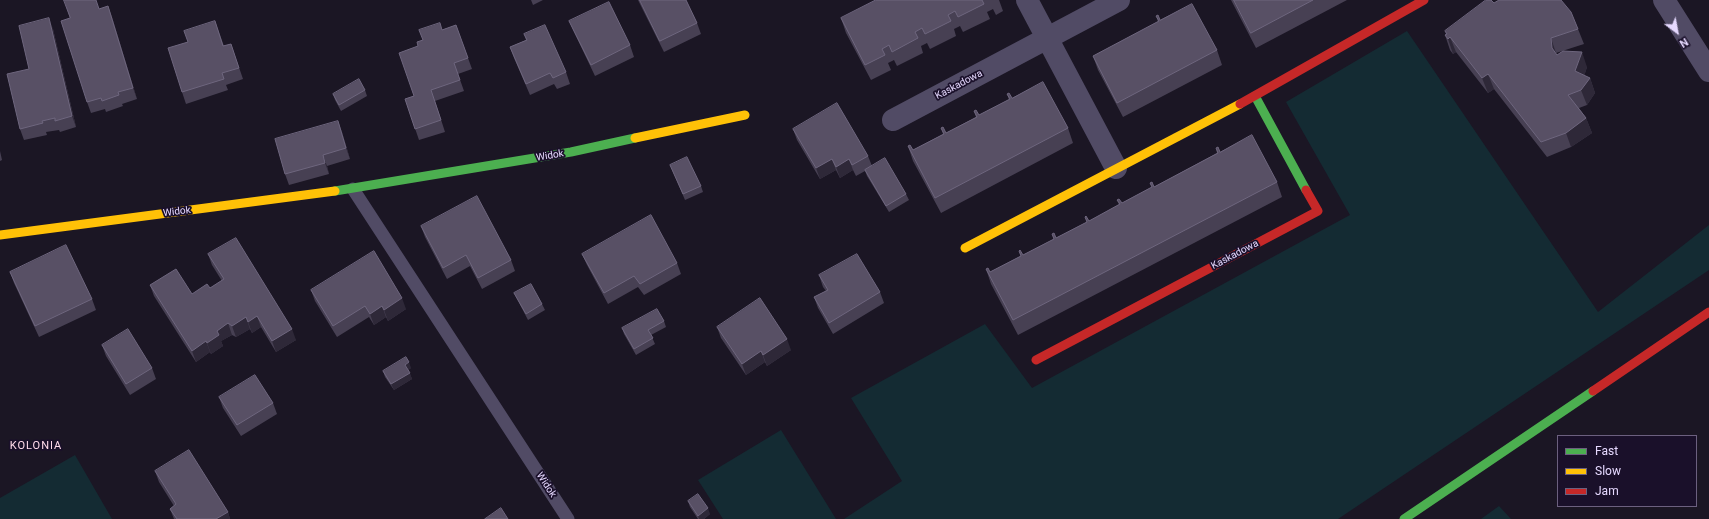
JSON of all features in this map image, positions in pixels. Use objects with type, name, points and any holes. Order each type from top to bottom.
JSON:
[{"type":"street","points":[[1027,0],[1116,168]]},
{"type":"street","name":"Kaskadowa","points":[[893,120],[1119,0]]},
{"type":"street","points":[[965,248],[1255,96],[1424,0]]},
{"type":"street","points":[[1664,0],[1709,71]]},
{"type":"street","name":"Kaskadowa","points":[[1036,360],[1318,211],[1255,96]]},
{"type":"street","name":"Widok","points":[[0,235],[354,189],[571,152],[745,115]]},
{"type":"street","points":[[1404,519],[1709,312]]},
{"type":"lane","name":"Widok","points":[[354,189],[568,519]]},
{"type":"shaded area","points":[[1407,31],[1598,312],[1709,225],[1709,270],[1338,519],[844,519],[902,481],[851,398],[985,324],[1032,388],[1350,215],[1286,102]]},
{"type":"shaded area","points":[[781,430],[836,519],[723,519],[698,480]]},
{"type":"shaded area","points":[[75,455],[112,519],[0,519],[0,498]]},
{"type":"shaded area","points":[[1499,506],[1511,519],[1481,519]]},
{"type":"building","points":[[64,0],[96,0],[99,9],[108,6],[133,88],[118,92],[119,95],[102,101],[101,98],[87,102],[61,21],[70,18]]},
{"type":"building","points":[[640,0],[686,0],[697,23],[660,41]]},
{"type":"building","points":[[876,0],[982,0],[984,4],[958,17],[955,11],[948,15],[951,21],[925,34],[922,28],[915,32],[918,38],[892,52],[889,45],[882,49],[885,55],[865,65],[841,18]]},
{"type":"building","points":[[1234,0],[1313,0],[1251,33]]},
{"type":"building","points":[[1486,0],[1491,0],[1494,3],[1499,0],[1561,0],[1571,12],[1578,29],[1551,38],[1552,48],[1557,55],[1563,51],[1582,52],[1575,71],[1590,78],[1581,90],[1568,95],[1586,118],[1566,133],[1541,142],[1488,74],[1482,78],[1450,37],[1448,39],[1445,35],[1447,34],[1445,31]]},
{"type":"building","points":[[609,2],[630,45],[591,65],[569,21]]},
{"type":"building","points":[[1192,4],[1217,50],[1117,103],[1093,56],[1159,21],[1156,16],[1158,15],[1160,20]]},
{"type":"building","points":[[49,18],[72,116],[55,121],[55,118],[42,121],[43,123],[20,129],[7,74],[29,69],[19,26]]},
{"type":"building","points":[[215,21],[223,46],[231,44],[239,68],[222,73],[224,79],[182,92],[168,48],[188,42],[184,31]]},
{"type":"building","points":[[440,23],[442,30],[456,25],[468,58],[454,63],[460,80],[431,90],[441,120],[415,129],[405,99],[414,96],[399,53],[418,46],[417,42],[423,40],[419,30]]},
{"type":"building","points":[[545,25],[566,72],[553,78],[550,73],[526,84],[510,47],[527,40],[524,34]]},
{"type":"building","points":[[359,79],[365,90],[339,105],[333,94]]},
{"type":"building","points":[[1043,82],[1068,128],[935,198],[908,146],[910,145],[913,150],[944,134],[941,128],[943,127],[946,133],[977,117],[974,111],[976,110],[979,115],[1010,99],[1007,94],[1009,93],[1012,98]]},
{"type":"building","points":[[837,103],[868,156],[852,165],[849,159],[836,167],[832,159],[816,168],[793,129]]},
{"type":"building","points":[[338,121],[346,148],[323,155],[325,163],[285,174],[275,139]]},
{"type":"building","points":[[1252,135],[1277,182],[1013,320],[986,269],[988,268],[990,272],[1021,256],[1020,250],[1023,255],[1054,239],[1052,234],[1054,233],[1056,238],[1087,222],[1086,216],[1089,221],[1120,204],[1117,200],[1119,199],[1122,203],[1152,187],[1150,183],[1152,182],[1154,187],[1218,153],[1216,148],[1218,147],[1220,152]]},
{"type":"building","points":[[687,157],[701,186],[683,194],[670,165]]},
{"type":"building","points":[[885,158],[906,194],[886,206],[865,170]]},
{"type":"building","points":[[477,196],[511,260],[478,278],[466,255],[443,268],[421,226]]},
{"type":"building","points":[[651,215],[677,263],[640,284],[634,276],[604,293],[582,254]]},
{"type":"building","points":[[236,238],[292,329],[272,341],[257,316],[248,322],[246,317],[232,326],[228,323],[217,331],[219,335],[207,343],[206,341],[192,351],[150,285],[176,269],[192,294],[207,284],[210,288],[224,279],[208,254]]},
{"type":"building","points":[[66,245],[92,299],[35,326],[10,272]]},
{"type":"building","points":[[374,251],[402,298],[384,310],[382,306],[370,314],[365,306],[333,326],[311,290]]},
{"type":"building","points":[[857,254],[880,292],[829,323],[814,297],[828,290],[819,275]]},
{"type":"building","points":[[531,284],[542,304],[526,314],[514,293]]},
{"type":"building","points":[[760,298],[787,339],[763,355],[761,351],[742,364],[717,327]]},
{"type":"building","points":[[657,309],[664,321],[648,330],[653,338],[634,349],[622,328]]},
{"type":"building","points":[[128,329],[152,368],[126,384],[102,345]]},
{"type":"building","points":[[406,357],[409,362],[405,365],[410,373],[391,384],[383,371]]},
{"type":"building","points":[[255,375],[273,403],[237,425],[219,397]]},
{"type":"building","points":[[189,450],[228,512],[216,519],[177,519],[170,509],[176,504],[155,471]]},
{"type":"building","points":[[698,494],[708,508],[698,516],[688,501]]},
{"type":"building","points":[[501,508],[508,519],[485,519]]},
{"type":"traffic: fast","points":[[1255,96],[1306,190]]},
{"type":"traffic: fast","points":[[335,191],[571,152],[635,138]]},
{"type":"traffic: fast","points":[[1404,519],[1593,391]]},
{"type":"traffic: slow","points":[[965,248],[1240,104]]},
{"type":"traffic: slow","points":[[635,138],[745,115]]},
{"type":"traffic: slow","points":[[0,235],[335,191]]},
{"type":"traffic: jam","points":[[1240,104],[1424,0]]},
{"type":"traffic: jam","points":[[1036,360],[1318,211],[1306,190]]},
{"type":"traffic: jam","points":[[1593,391],[1709,312]]},
{"type":"district","name":"KOLONIA","points":[[36,446]]}]
